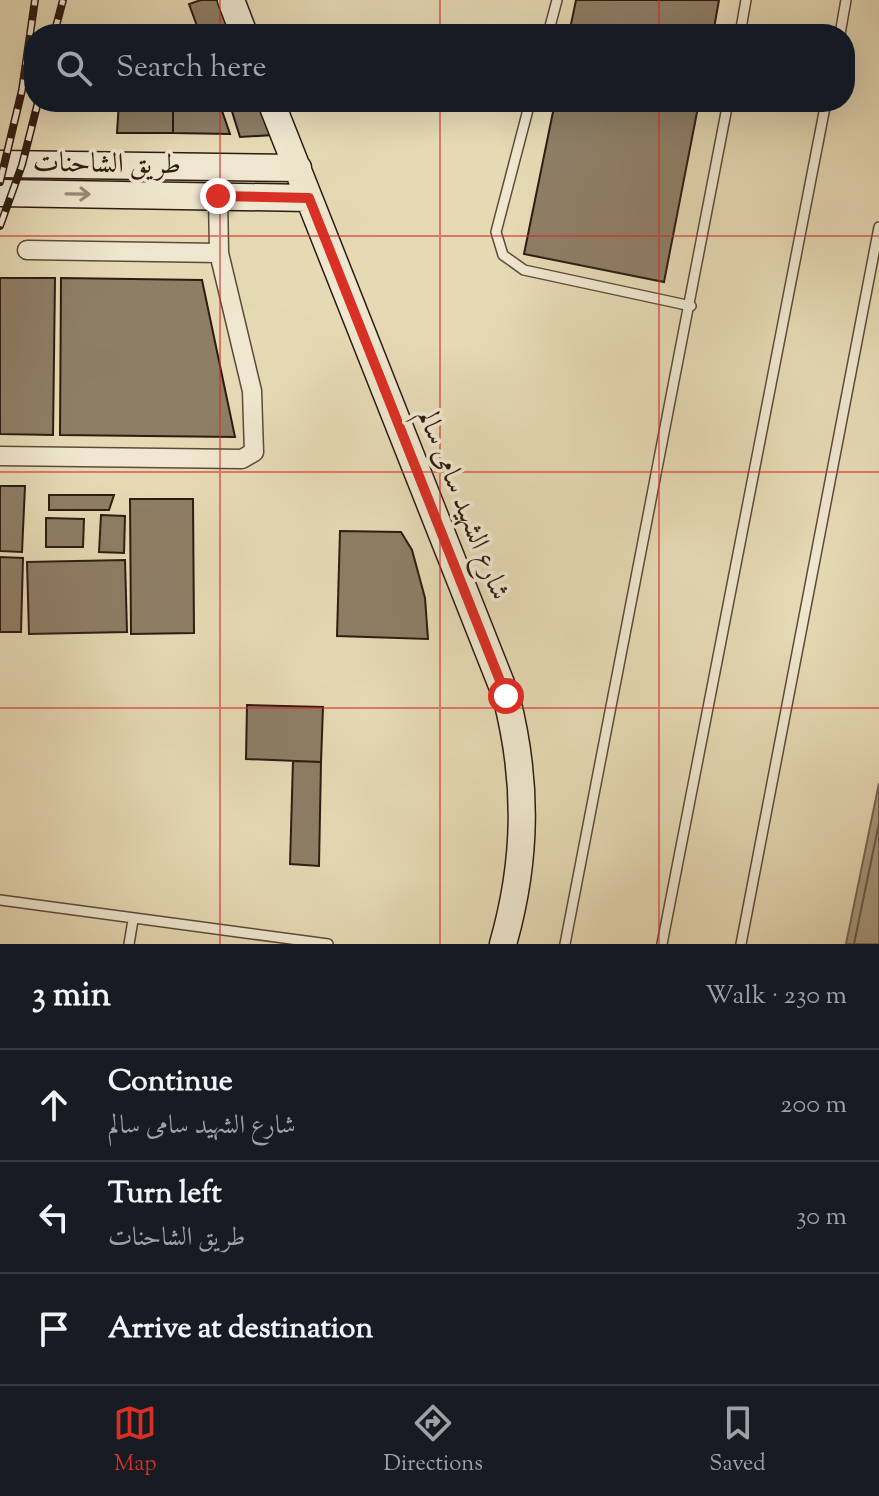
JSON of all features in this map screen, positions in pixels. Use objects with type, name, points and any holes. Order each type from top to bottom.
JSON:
[{"type":"main road","points":[[231,0],[240,24]]},
{"type":"main road","name":"شارع الشهيد سامى سالم","points":[[275,112],[506,696],[521,766],[524,822],[516,893],[503,944]]},
{"type":"main road","name":"طريق الشاحنات","points":[[0,164],[298,168]]},
{"type":"main road","name":"طريق الشاحنات","points":[[0,193],[309,198]]},
{"type":"street","points":[[0,456],[242,459],[254,452],[252,391],[219,253],[218,196]]},
{"type":"street","points":[[27,250],[219,253]]},
{"type":"lane","points":[[551,24],[557,0]]},
{"type":"lane","points":[[742,24],[746,0]]},
{"type":"lane","points":[[842,24],[846,0]]},
{"type":"lane","points":[[527,112],[496,232],[503,255],[524,270],[691,306]]},
{"type":"lane","points":[[565,944],[726,112]]},
{"type":"lane","points":[[662,944],[824,112]]},
{"type":"lane","points":[[741,944],[879,227]]},
{"type":"lane","points":[[0,900],[328,944]]},
{"type":"lane","points":[[129,944],[133,920]]},
{"type":"water","points":[[879,783],[879,944],[846,944]]},
{"type":"building","points":[[218,0],[226,24],[196,24],[189,4]]},
{"type":"building","points":[[576,0],[719,0],[715,24],[571,24]]},
{"type":"building","points":[[118,112],[173,112],[173,133],[117,133]]},
{"type":"building","points":[[173,112],[222,112],[230,134],[173,133]]},
{"type":"building","points":[[232,112],[264,112],[273,135],[240,137]]},
{"type":"building","points":[[553,112],[697,112],[664,282],[524,254]]},
{"type":"building","points":[[0,278],[55,278],[53,435],[0,434]]},
{"type":"building","points":[[61,278],[202,280],[235,437],[60,435]]},
{"type":"building","points":[[0,486],[25,486],[22,552],[0,551]]},
{"type":"building","points":[[49,495],[114,495],[109,510],[49,510]]},
{"type":"building","points":[[130,499],[193,499],[194,633],[131,634]]},
{"type":"building","points":[[101,515],[125,516],[124,553],[99,552]]},
{"type":"building","points":[[46,518],[84,519],[83,547],[46,547]]},
{"type":"building","points":[[340,531],[401,532],[412,550],[425,598],[428,639],[337,636]]},
{"type":"building","points":[[0,557],[23,558],[21,632],[0,632]]},
{"type":"building","points":[[125,560],[127,632],[29,634],[27,562]]},
{"type":"building","points":[[247,705],[323,707],[321,762],[246,759]]},
{"type":"building","points":[[293,761],[321,762],[319,866],[290,864]]},
{"type":"railway","points":[[32,24],[35,0]]},
{"type":"railway","points":[[57,24],[63,0]]},
{"type":"railway","points":[[0,182],[24,76]]},
{"type":"railway","points":[[0,226],[22,165],[35,112]]},
{"type":"route","points":[[218,196],[309,198],[506,696]]}]
